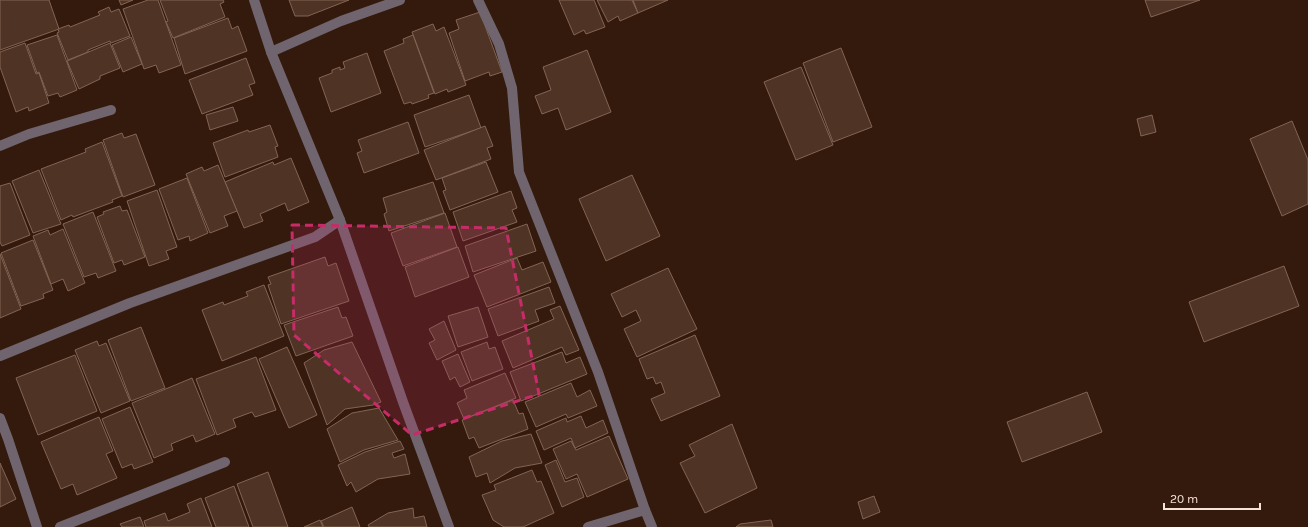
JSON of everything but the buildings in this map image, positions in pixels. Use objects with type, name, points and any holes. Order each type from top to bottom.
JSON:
[{"type":"street","points":[[254,0],[271,52],[340,220],[403,402],[449,527]]},
{"type":"street","points":[[271,52],[341,21],[400,0]]},
{"type":"street","points":[[478,0],[500,44],[512,88],[519,172],[598,372],[652,527]]},
{"type":"street","points":[[0,146],[29,134],[111,110]]},
{"type":"street","points":[[0,356],[130,303],[315,237],[340,220]]},
{"type":"street","points":[[0,418],[37,527]]},
{"type":"street","points":[[60,527],[225,462]]},
{"type":"street","points":[[588,527],[645,510]]},
{"type":"highlighted area","points":[[292,225],[506,228],[539,394],[412,435],[294,335]]}]
